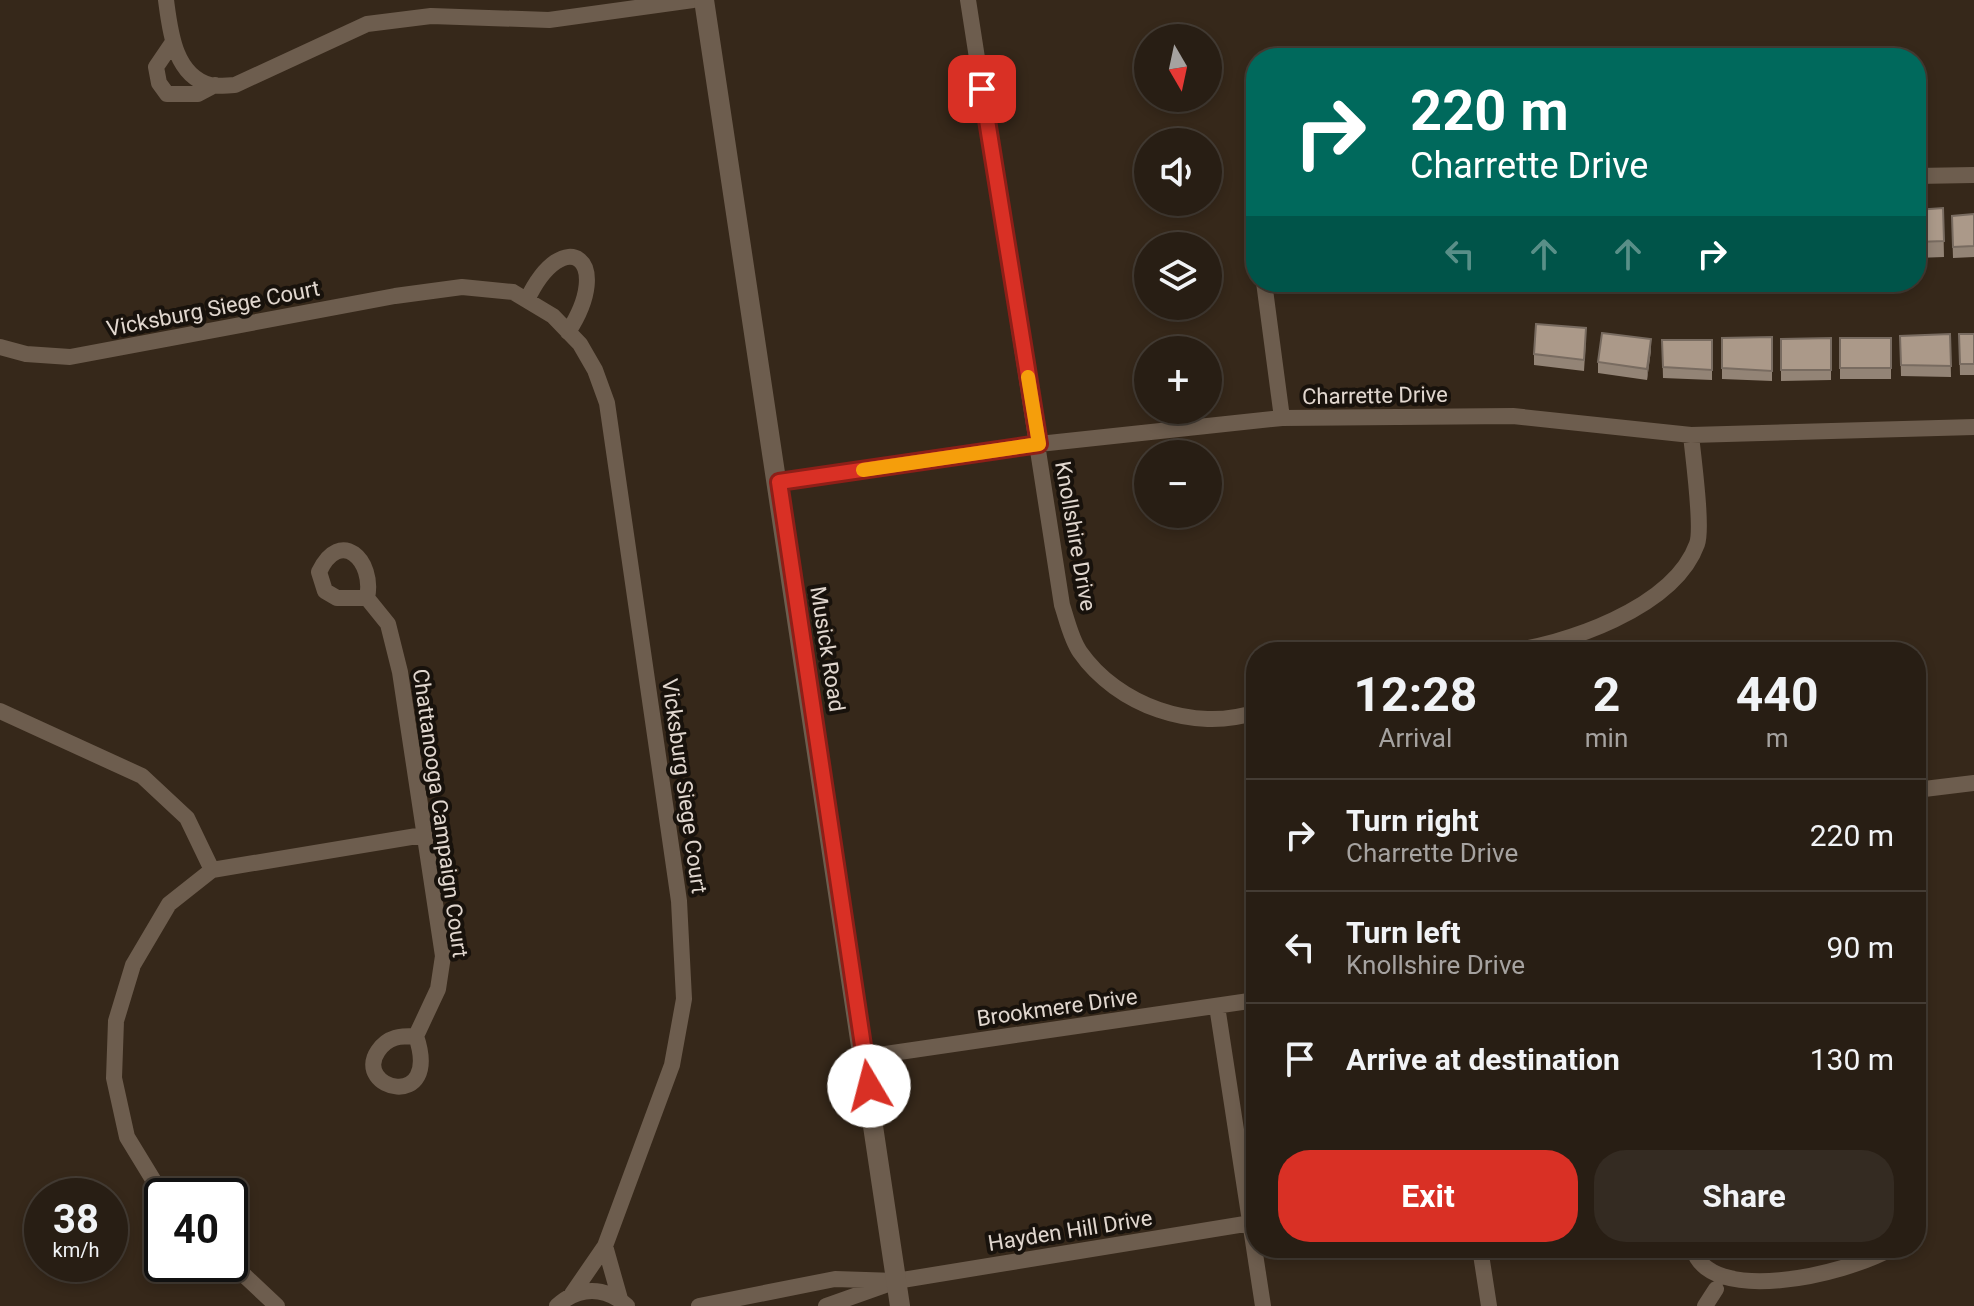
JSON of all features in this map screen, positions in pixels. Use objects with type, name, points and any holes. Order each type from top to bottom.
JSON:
[{"type":"street","points":[[166,0],[173,42],[186,69],[215,85]]},
{"type":"street","points":[[173,42],[156,67],[159,83],[167,94],[198,94],[215,85],[235,85],[367,24],[431,16],[549,20],[693,0]]},
{"type":"street","name":"Musick Road","points":[[704,0],[779,482],[900,1306]]},
{"type":"street","name":"Knollshire Drive","points":[[968,0],[1062,605],[1079,650],[1112,687],[1176,716],[1214,719],[1246,714]]},
{"type":"street","points":[[1926,176],[1974,175]]},
{"type":"street","points":[[527,300],[540,273],[556,259],[571,257],[584,264],[590,277],[588,294],[568,332]]},
{"type":"street","name":"Vicksburg Siege Court","points":[[0,347],[26,354],[70,357],[395,296],[462,287],[513,292],[553,316],[595,370],[607,403],[679,901],[684,999],[672,1065],[605,1246],[572,1294],[557,1306]]},
{"type":"street","points":[[1265,292],[1282,418]]},
{"type":"street","name":"Charrette Drive","points":[[779,482],[1039,444],[1282,418],[1513,416],[1691,435],[1974,427]]},
{"type":"street","points":[[1548,642],[1601,624],[1649,601],[1683,570],[1699,542],[1691,435]]},
{"type":"street","name":"Chattanooga Campaign Court","points":[[367,598],[388,624],[400,672],[443,956],[438,989],[416,1036]]},
{"type":"street","points":[[0,711],[142,776],[187,818],[212,870]]},
{"type":"street","points":[[1926,789],[1974,783]]},
{"type":"street","points":[[152,1178],[127,1137],[114,1078],[116,1021],[133,965],[169,904],[212,870],[423,835]]},
{"type":"street","name":"Brookmere Drive","points":[[865,1057],[1246,1002]]},
{"type":"street","points":[[1217,1006],[1246,1191]]},
{"type":"street","name":"Hayden Hill Drive","points":[[896,1281],[1246,1224]]},
{"type":"street","points":[[605,1246],[625,1304]]},
{"type":"street","points":[[1256,1258],[1263,1306]]},
{"type":"street","points":[[1482,1258],[1489,1306]]},
{"type":"street","points":[[1697,1258],[1704,1275],[1716,1289],[1739,1298]]},
{"type":"street","points":[[1769,1298],[1790,1294],[1870,1258]]},
{"type":"street","points":[[248,1279],[277,1306]]},
{"type":"street","points":[[699,1306],[835,1279],[896,1281]]},
{"type":"street","points":[[826,1306],[896,1281]]},
{"type":"street","points":[[1705,1306],[1716,1289]]},
{"type":"street","points":[[572,1294],[592,1290],[625,1304]]},
{"type":"building","points":[[1943,208],[1944,241],[1926,242],[1926,209]]},
{"type":"building","points":[[1974,214],[1974,246],[1953,247],[1952,216]]},
{"type":"building","points":[[1536,324],[1586,328],[1584,360],[1534,354]]},
{"type":"building","points":[[1602,333],[1651,339],[1647,369],[1598,362]]},
{"type":"building","points":[[1950,334],[1951,366],[1901,365],[1900,336]]},
{"type":"building","points":[[1959,334],[1974,334],[1974,364],[1960,364]]},
{"type":"building","points":[[1772,337],[1772,371],[1722,368],[1722,338]]},
{"type":"building","points":[[1831,338],[1831,370],[1781,370],[1781,339]]},
{"type":"building","points":[[1840,338],[1891,338],[1891,368],[1840,368]]},
{"type":"building","points":[[1662,340],[1712,340],[1712,370],[1663,367]]},
{"type":"slow traffic","points":[[863,470],[1039,444],[1028,377]]},
{"type":"route","points":[[869,1086],[779,482],[1039,444],[982,89]]}]
